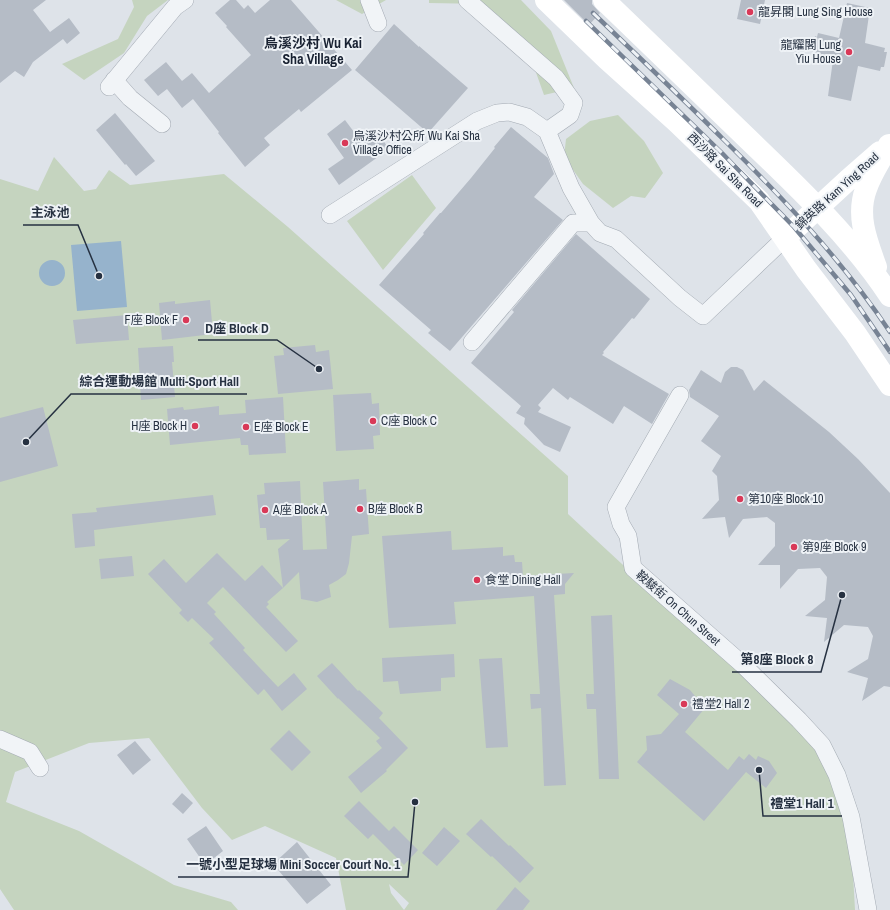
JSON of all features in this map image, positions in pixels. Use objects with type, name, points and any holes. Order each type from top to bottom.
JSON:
[{"type":"main road","name":"西沙路 Sai Sha Road","points":[[546,0],[759,201],[806,269],[855,333],[890,385]]},
{"type":"main road","points":[[604,0],[786,175],[817,207],[885,289]]},
{"type":"main road","name":"錦英路 Kam Ying Road","points":[[785,238],[817,207],[890,144]]},
{"type":"main road","points":[[885,289],[866,240],[861,205],[866,188],[890,144]]},
{"type":"street","points":[[162,124],[111,83],[175,7],[185,0]]},
{"type":"street","points":[[369,0],[378,23]]},
{"type":"street","points":[[467,0],[556,78],[574,103],[570,115],[547,131]]},
{"type":"street","points":[[330,215],[477,121],[496,113],[509,112],[527,117],[547,131],[571,188],[591,223],[600,233],[616,239],[680,298],[703,316],[785,238]]},
{"type":"street","points":[[472,342],[573,223],[591,223]]},
{"type":"street","name":"鞍駿街 On Chun Street","points":[[680,395],[616,507],[621,524],[628,536],[633,568],[742,664],[799,720],[822,745],[837,775],[851,817],[868,910]]},
{"type":"street","points":[[0,739],[30,752],[40,768]]},
{"type":"green space","points":[[132,0],[168,0],[147,16],[124,53],[84,80],[62,64],[118,39],[134,7]]},
{"type":"green space","points":[[336,0],[386,0],[362,14]]},
{"type":"green space","points":[[429,0],[521,0],[551,31],[574,88],[544,95],[528,50],[484,4],[429,3]]},
{"type":"green space","points":[[618,115],[644,141],[663,173],[645,198],[631,196],[613,208],[583,184],[564,157],[566,139],[590,121]]},
{"type":"green space","points":[[54,157],[84,191],[96,189],[109,170],[130,185],[224,174],[288,227],[568,476],[568,514],[810,738],[839,797],[853,874],[855,910],[404,910],[346,910],[336,858],[265,826],[232,840],[202,808],[149,738],[89,743],[15,772],[6,802],[79,831],[174,885],[231,902],[238,910],[14,910],[0,889],[0,179],[38,191]],"holes":[[[389,884],[409,903],[404,910],[391,893]]]},
{"type":"green space","points":[[412,175],[436,208],[383,270],[347,221]]},
{"type":"water","points":[[121,241],[127,307],[77,311],[71,245]]},
{"type":"water","points":[[52,260],[61,264],[65,273],[61,282],[52,286],[43,282],[39,273],[43,264]]},
{"type":"building","points":[[0,0],[46,0],[33,10],[50,32],[69,18],[80,33],[67,44],[63,39],[33,62],[24,77],[15,71],[0,83]]},
{"type":"building","points":[[230,0],[236,0],[244,9],[248,5],[255,13],[270,0],[291,0],[352,70],[301,112],[299,109],[264,138],[270,145],[245,167],[193,99],[182,108],[167,89],[158,96],[144,80],[166,62],[182,81],[192,73],[209,93],[251,55],[215,13]]},
{"type":"building","points":[[564,0],[592,0],[592,4],[600,13],[589,25]]},
{"type":"building","name":"龍昇閣 Lung Sing House","points":[[741,0],[765,0],[760,24],[737,19]]},
{"type":"building","name":"龍耀閣 Lung Yiu House","points":[[847,3],[870,8],[865,43],[885,48],[884,52],[887,52],[884,67],[881,67],[880,71],[858,66],[851,101],[828,96],[833,60],[813,56],[814,52],[812,52],[815,36],[817,37],[818,33],[839,38]]},
{"type":"building","points":[[394,24],[468,88],[428,133],[355,70]]},
{"type":"building","points":[[115,113],[155,161],[136,176],[96,130]]},
{"type":"building","points":[[345,120],[363,144],[378,133],[389,149],[339,185],[328,169],[344,158],[327,134]]},
{"type":"building","points":[[511,127],[548,158],[554,174],[534,197],[563,220],[450,351],[428,333],[431,330],[379,285],[471,178]]},
{"type":"building","points":[[576,234],[650,299],[634,319],[632,318],[602,355],[669,394],[652,424],[624,406],[613,424],[570,397],[568,400],[553,388],[538,405],[541,408],[538,412],[571,427],[560,452],[544,445],[524,424],[525,418],[516,413],[521,406],[471,363],[514,312],[512,310]]},
{"type":"building","name":"F座 Block F","points":[[210,300],[213,334],[162,340],[159,303],[175,301],[175,304]]},
{"type":"building","points":[[127,315],[129,340],[76,344],[73,320]]},
{"type":"building","points":[[315,345],[316,352],[329,350],[333,389],[278,394],[274,356],[284,355],[283,348]]},
{"type":"building","points":[[173,346],[174,362],[172,362],[175,397],[141,400],[138,348]]},
{"type":"building","points":[[731,367],[737,367],[743,370],[754,391],[764,380],[829,432],[858,459],[890,493],[890,687],[884,686],[862,701],[868,678],[847,672],[868,659],[873,636],[868,627],[844,625],[824,642],[827,618],[805,616],[825,600],[827,577],[820,568],[798,569],[780,589],[780,565],[758,565],[775,546],[775,523],[767,517],[743,519],[729,538],[725,517],[702,519],[719,500],[717,476],[712,471],[721,456],[701,441],[719,416],[690,397],[689,390],[701,370],[721,383],[725,372]]},
{"type":"building","name":"C座 Block C","points":[[371,393],[372,404],[379,403],[380,435],[373,436],[374,449],[336,451],[333,395]]},
{"type":"building","points":[[283,397],[286,453],[249,455],[248,445],[241,445],[240,438],[170,445],[167,409],[183,407],[184,410],[219,406],[219,415],[246,413],[245,400]]},
{"type":"building","points":[[43,407],[58,466],[0,482],[0,418]]},
{"type":"building","points":[[359,479],[359,490],[366,489],[369,534],[352,536],[349,563],[346,574],[329,585],[331,597],[317,602],[301,599],[299,572],[283,588],[278,549],[290,539],[267,540],[266,528],[260,528],[257,495],[265,494],[264,483],[300,481],[303,550],[327,549],[323,482]]},
{"type":"building","points":[[213,495],[216,515],[94,530],[95,546],[75,548],[72,514],[97,512],[96,508]]},
{"type":"building","name":"食堂 Dining Hall","points":[[451,531],[452,550],[503,547],[503,556],[514,555],[515,562],[522,562],[523,576],[574,573],[565,584],[565,594],[554,595],[566,785],[544,786],[541,708],[531,709],[530,694],[540,694],[534,596],[454,602],[456,624],[389,628],[382,536]]},
{"type":"building","points":[[217,553],[245,581],[262,565],[283,588],[267,602],[269,604],[266,607],[298,641],[286,652],[223,587],[207,603],[216,612],[214,614],[245,648],[243,650],[278,687],[294,673],[307,689],[282,711],[264,689],[258,695],[209,643],[214,639],[192,618],[188,622],[179,613],[182,610],[148,574],[164,559],[186,583]]},
{"type":"building","points":[[132,556],[134,576],[101,579],[99,559]]},
{"type":"building","points":[[612,615],[619,779],[599,779],[596,709],[587,709],[586,694],[594,694],[591,616]]},
{"type":"building","points":[[454,654],[455,677],[441,678],[441,691],[400,694],[398,681],[383,682],[382,658]]},
{"type":"building","points":[[502,658],[508,747],[486,748],[479,659]]},
{"type":"building","points":[[332,663],[358,691],[359,690],[383,713],[379,718],[408,748],[386,770],[387,771],[361,793],[348,777],[382,748],[376,741],[380,738],[338,699],[317,676]]},
{"type":"building","points":[[670,679],[690,690],[705,708],[685,732],[728,770],[739,756],[744,760],[749,754],[756,760],[758,756],[769,761],[777,773],[766,788],[746,772],[704,821],[637,762],[647,750],[646,736],[661,734],[679,714],[657,695]]},
{"type":"building","points":[[289,730],[311,752],[292,771],[270,749]]},
{"type":"building","points":[[135,741],[151,760],[133,775],[117,755]]},
{"type":"building","points":[[182,793],[193,803],[183,814],[172,804]]},
{"type":"building","points":[[359,801],[389,831],[394,826],[418,850],[404,865],[373,834],[368,839],[344,816]]},
{"type":"building","points":[[481,819],[534,868],[520,883],[466,834]]},
{"type":"building","points":[[206,826],[223,851],[205,865],[187,839]]},
{"type":"building","points":[[444,827],[460,841],[437,866],[422,853]]},
{"type":"building","points":[[297,842],[331,885],[307,904],[273,864]]},
{"type":"building","points":[[515,887],[530,901],[523,910],[496,910]]},
{"type":"railway","points":[[593,13],[708,124],[791,208],[852,280],[890,332]]},
{"type":"railway","points":[[586,21],[722,153],[794,227],[851,295],[890,352]]},
{"type":"place","name":"龍昇閣 Lung Sing House","points":[[750,12]]},
{"type":"place","name":"龍耀閣 Lung Yiu House","points":[[849,52]]},
{"type":"place","name":"烏溪沙村公所 Wu Kai Sha Village Office","points":[[345,143]]},
{"type":"place","name":"主泳池","points":[[99,276]]},
{"type":"place","name":"F座 Block F","points":[[186,320]]},
{"type":"place","name":"D座 Block D","points":[[319,369]]},
{"type":"place","name":"C座 Block C","points":[[373,421]]},
{"type":"place","name":"H座 Block H","points":[[195,426]]},
{"type":"place","name":"E座 Block E","points":[[246,427]]},
{"type":"place","name":"綜合運動場館 Multi-Sport Hall","points":[[26,442]]},
{"type":"place","name":"第10座 Block 10","points":[[740,499]]},
{"type":"place","name":"B座 Block B","points":[[360,509]]},
{"type":"place","name":"A座 Block A","points":[[265,510]]},
{"type":"place","name":"第9座 Block 9","points":[[794,547]]},
{"type":"place","name":"食堂 Dining Hall","points":[[477,580]]},
{"type":"place","name":"第8座 Block 8","points":[[842,595]]},
{"type":"place","name":"禮堂2 Hall 2","points":[[684,704]]},
{"type":"place","name":"禮堂1 Hall 1","points":[[759,770]]},
{"type":"place","name":"一號小型足球場 Mini Soccer Court No. 1","points":[[415,802]]},
{"type":"district","name":"烏溪沙村 Wu Kai Sha Village","points":[[313,52]]}]
